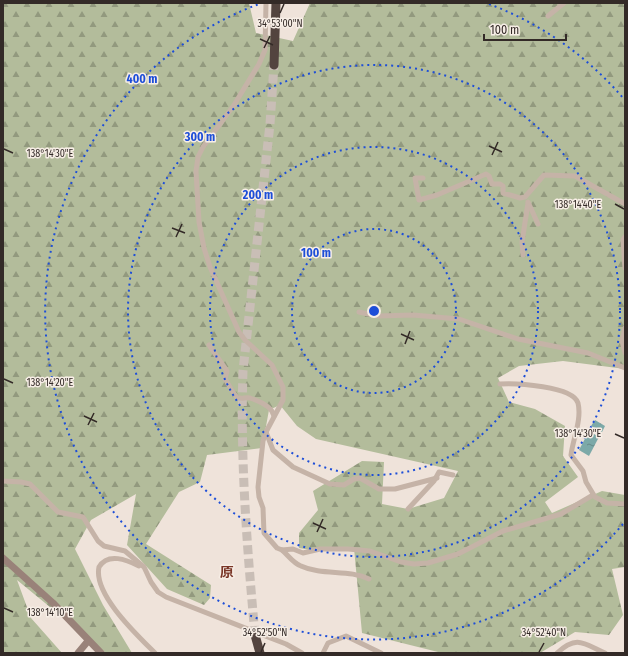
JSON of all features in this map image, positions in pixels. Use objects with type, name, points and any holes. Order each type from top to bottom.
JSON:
[{"type":"highway","points":[[274,65],[276,3]]},
{"type":"street","points":[[266,3],[264,50],[259,64],[234,105],[202,147],[198,157],[196,172],[199,222],[210,267],[239,332],[245,340],[272,365],[283,387],[282,400],[266,432],[260,468],[259,497],[263,508],[264,533],[272,543],[282,550],[296,564],[302,567],[314,570],[360,574],[369,579]]},
{"type":"street","points":[[548,16],[564,3]]},
{"type":"street","points":[[423,178],[415,178],[419,200],[437,195],[486,174],[492,184],[500,184],[503,186],[503,193],[520,198],[525,197],[544,174],[575,176],[625,204]]},
{"type":"street","points":[[525,197],[538,224]]},
{"type":"street","points":[[523,255],[522,242],[528,203]]},
{"type":"street","points":[[625,237],[622,240],[625,268]]},
{"type":"street","points":[[359,312],[378,316],[413,316],[459,319],[518,339],[588,353],[625,368]]},
{"type":"street","points":[[625,328],[622,341],[625,353]]},
{"type":"street","points":[[209,345],[227,371],[225,379],[236,396],[240,399],[249,398],[266,405],[273,410],[274,416]]},
{"type":"street","points":[[500,384],[517,382],[544,388],[554,387],[575,398],[578,402],[578,417],[571,455],[583,471],[586,482],[594,495],[607,503],[625,504]]},
{"type":"street","points":[[266,432],[273,450],[293,468],[330,484],[344,485],[354,479],[360,478],[386,490],[436,478]]},
{"type":"street","points":[[408,509],[440,472],[453,475]]},
{"type":"street","points":[[3,481],[30,484],[58,512],[83,517],[98,541],[104,546],[125,551],[144,568],[158,592],[166,597],[286,644],[302,653]]},
{"type":"street","points":[[282,550],[293,549],[303,553],[320,549],[348,549],[370,551],[401,562],[414,564],[428,563],[458,554],[503,531],[560,514],[594,495]]},
{"type":"street","points":[[3,558],[53,604],[88,642],[101,653]]},
{"type":"street","points":[[144,568],[114,558],[102,562],[98,574],[99,580],[121,619],[155,653]]},
{"type":"street","points":[[323,653],[328,643],[346,636],[381,653]]},
{"type":"street","points":[[557,653],[574,641],[581,642],[605,653]]},
{"type":"street","points":[[78,653],[88,642]]},
{"type":"street","points":[[589,653],[592,647]]},
{"type":"green space","points":[[3,3],[249,3],[256,33],[293,41],[310,3],[625,3],[625,369],[563,361],[519,366],[498,378],[509,402],[535,409],[565,426],[563,456],[578,477],[545,502],[552,513],[602,491],[625,495],[625,567],[612,569],[623,615],[609,635],[575,632],[540,653],[442,653],[362,633],[354,548],[311,550],[299,548],[299,533],[318,510],[313,491],[362,461],[384,462],[382,504],[408,509],[444,498],[458,471],[316,439],[297,426],[280,405],[269,410],[262,448],[207,455],[200,482],[179,492],[146,544],[211,585],[210,598],[204,605],[167,589],[127,545],[136,494],[91,520],[75,549],[103,605],[132,653],[106,653],[17,580],[31,618],[62,653],[3,653]]},
{"type":"water","points":[[595,420],[605,426],[602,432],[591,426]]},
{"type":"water","points":[[589,431],[599,437],[589,456],[579,450]]},
{"type":"tunnel","points":[[255,635],[243,470],[243,371],[270,124],[274,65]]},
{"type":"district","name":"原","points":[[227,572]]}]
